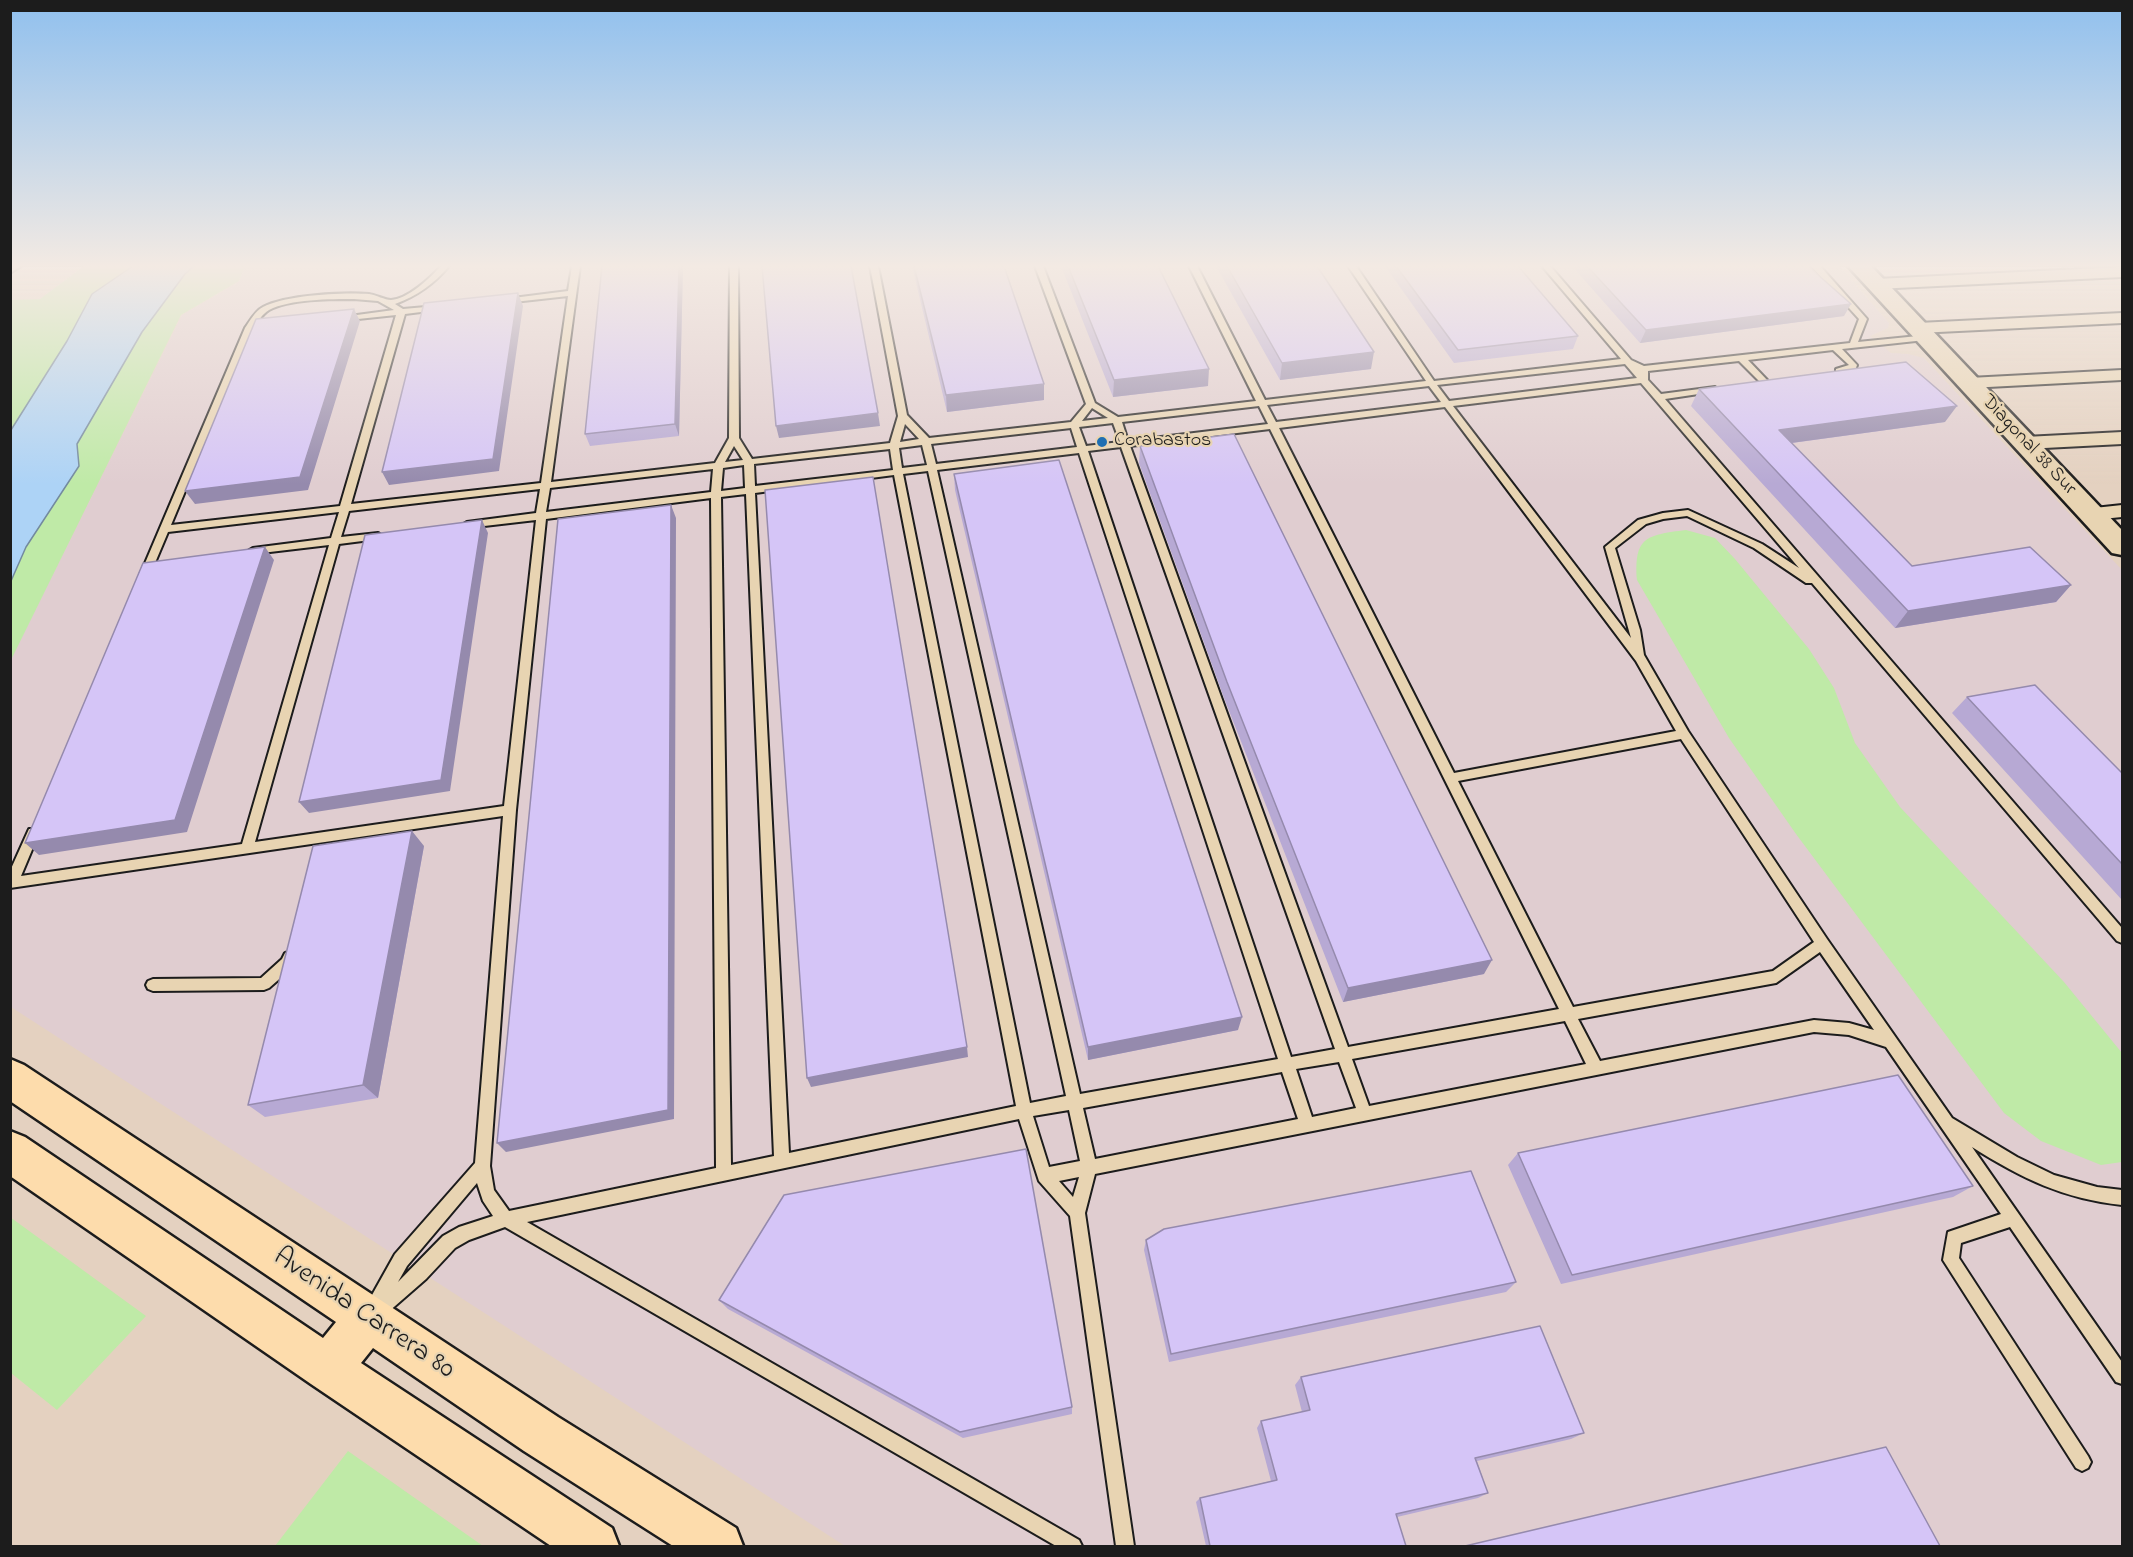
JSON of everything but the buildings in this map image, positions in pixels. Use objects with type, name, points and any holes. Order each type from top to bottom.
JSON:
[{"type":"main road","name":"Avenida Carrera 80","points":[[10,1078],[541,1434],[718,1546]]},
{"type":"main road","points":[[10,1151],[327,1368],[594,1546]]},
{"type":"main road","points":[[327,1368],[368,1318]]},
{"type":"street","name":"Diagonal 38 Sur","points":[[1926,339],[2122,546]]},
{"type":"street","points":[[1968,383],[2122,375]]},
{"type":"street","points":[[2025,443],[2122,438]]},
{"type":"street","points":[[2092,514],[2122,511]]},
{"type":"lane","points":[[141,586],[245,339]]},
{"type":"lane","points":[[247,848],[393,339]]},
{"type":"lane","points":[[566,339],[541,516],[510,810],[482,1166],[483,1183],[488,1196],[506,1219],[1073,1546]]},
{"type":"lane","points":[[724,1174],[716,494],[718,465],[734,438],[734,339]]},
{"type":"lane","points":[[888,339],[903,417],[894,445],[898,472],[1024,1111],[1044,1176],[1077,1213]]},
{"type":"lane","points":[[1066,339],[1091,404],[1116,419],[1123,444],[1365,1114]]},
{"type":"lane","points":[[1230,339],[1596,1068]]},
{"type":"lane","points":[[1401,339],[1446,404],[1640,658],[1684,734],[1822,943],[2122,1376]]},
{"type":"lane","points":[[1608,339],[1627,361],[1643,374],[1658,397],[2122,937]]},
{"type":"lane","points":[[1852,345],[1855,339]]},
{"type":"lane","points":[[461,526],[1446,404],[1741,358],[1888,339]]},
{"type":"lane","points":[[1830,372],[1852,369],[1853,365],[1835,347]]},
{"type":"lane","points":[[1741,358],[1764,381]]},
{"type":"lane","points":[[165,529],[1627,361]]},
{"type":"lane","points":[[1753,383],[1775,380]]},
{"type":"lane","points":[[1658,397],[1717,388]]},
{"type":"lane","points":[[1074,424],[1091,404]]},
{"type":"lane","points":[[903,417],[926,441],[1089,1167],[1077,1213],[1125,1546]]},
{"type":"lane","points":[[1074,424],[1307,1125]]},
{"type":"lane","points":[[734,438],[749,462],[782,1162]]},
{"type":"lane","points":[[1640,658],[1635,630],[1610,548],[1642,522],[1663,516],[1688,513],[1758,546],[1824,589]]},
{"type":"lane","points":[[243,553],[392,534]]},
{"type":"lane","points":[[150,564],[162,563]]},
{"type":"lane","points":[[1450,778],[1684,734]]},
{"type":"lane","points":[[11,882],[247,848],[321,843],[510,810]]},
{"type":"lane","points":[[11,882],[36,827]]},
{"type":"lane","points":[[153,985],[264,984],[288,963],[294,940]]},
{"type":"lane","points":[[368,1318],[420,1273],[448,1242],[465,1233],[506,1219],[1024,1111],[1776,977],[1822,943]]},
{"type":"lane","points":[[1044,1176],[1814,1026],[1850,1029],[1891,1042]]},
{"type":"lane","points":[[1947,1123],[2023,1169],[2072,1191],[2122,1197]]},
{"type":"lane","points":[[368,1318],[401,1260],[482,1166]]},
{"type":"lane","points":[[2013,1218],[1954,1238],[1951,1260],[2082,1462]]},
{"type":"shaded area","points":[[170,339],[1873,339],[1891,353],[1924,358],[2122,570],[2122,1546],[845,1546],[11,1007],[10,660]]},
{"type":"green space","points":[[10,339],[169,339],[11,660]]},
{"type":"green space","points":[[1686,530],[1715,538],[1735,559],[1809,649],[1834,688],[1855,743],[1900,807],[2064,982],[2122,1053],[2122,1162],[2101,1165],[2041,1141],[2004,1113],[1796,834],[1729,738],[1637,580],[1638,555],[1645,541],[1661,534]]},
{"type":"green space","points":[[10,1217],[146,1316],[57,1410],[11,1373]]},
{"type":"green space","points":[[348,1451],[483,1546],[275,1546]]},
{"type":"water","points":[[68,339],[138,339],[77,444],[79,466],[26,547],[11,581],[11,430]]},
{"type":"place","name":"Corabastos","points":[[1102,442]]}]
